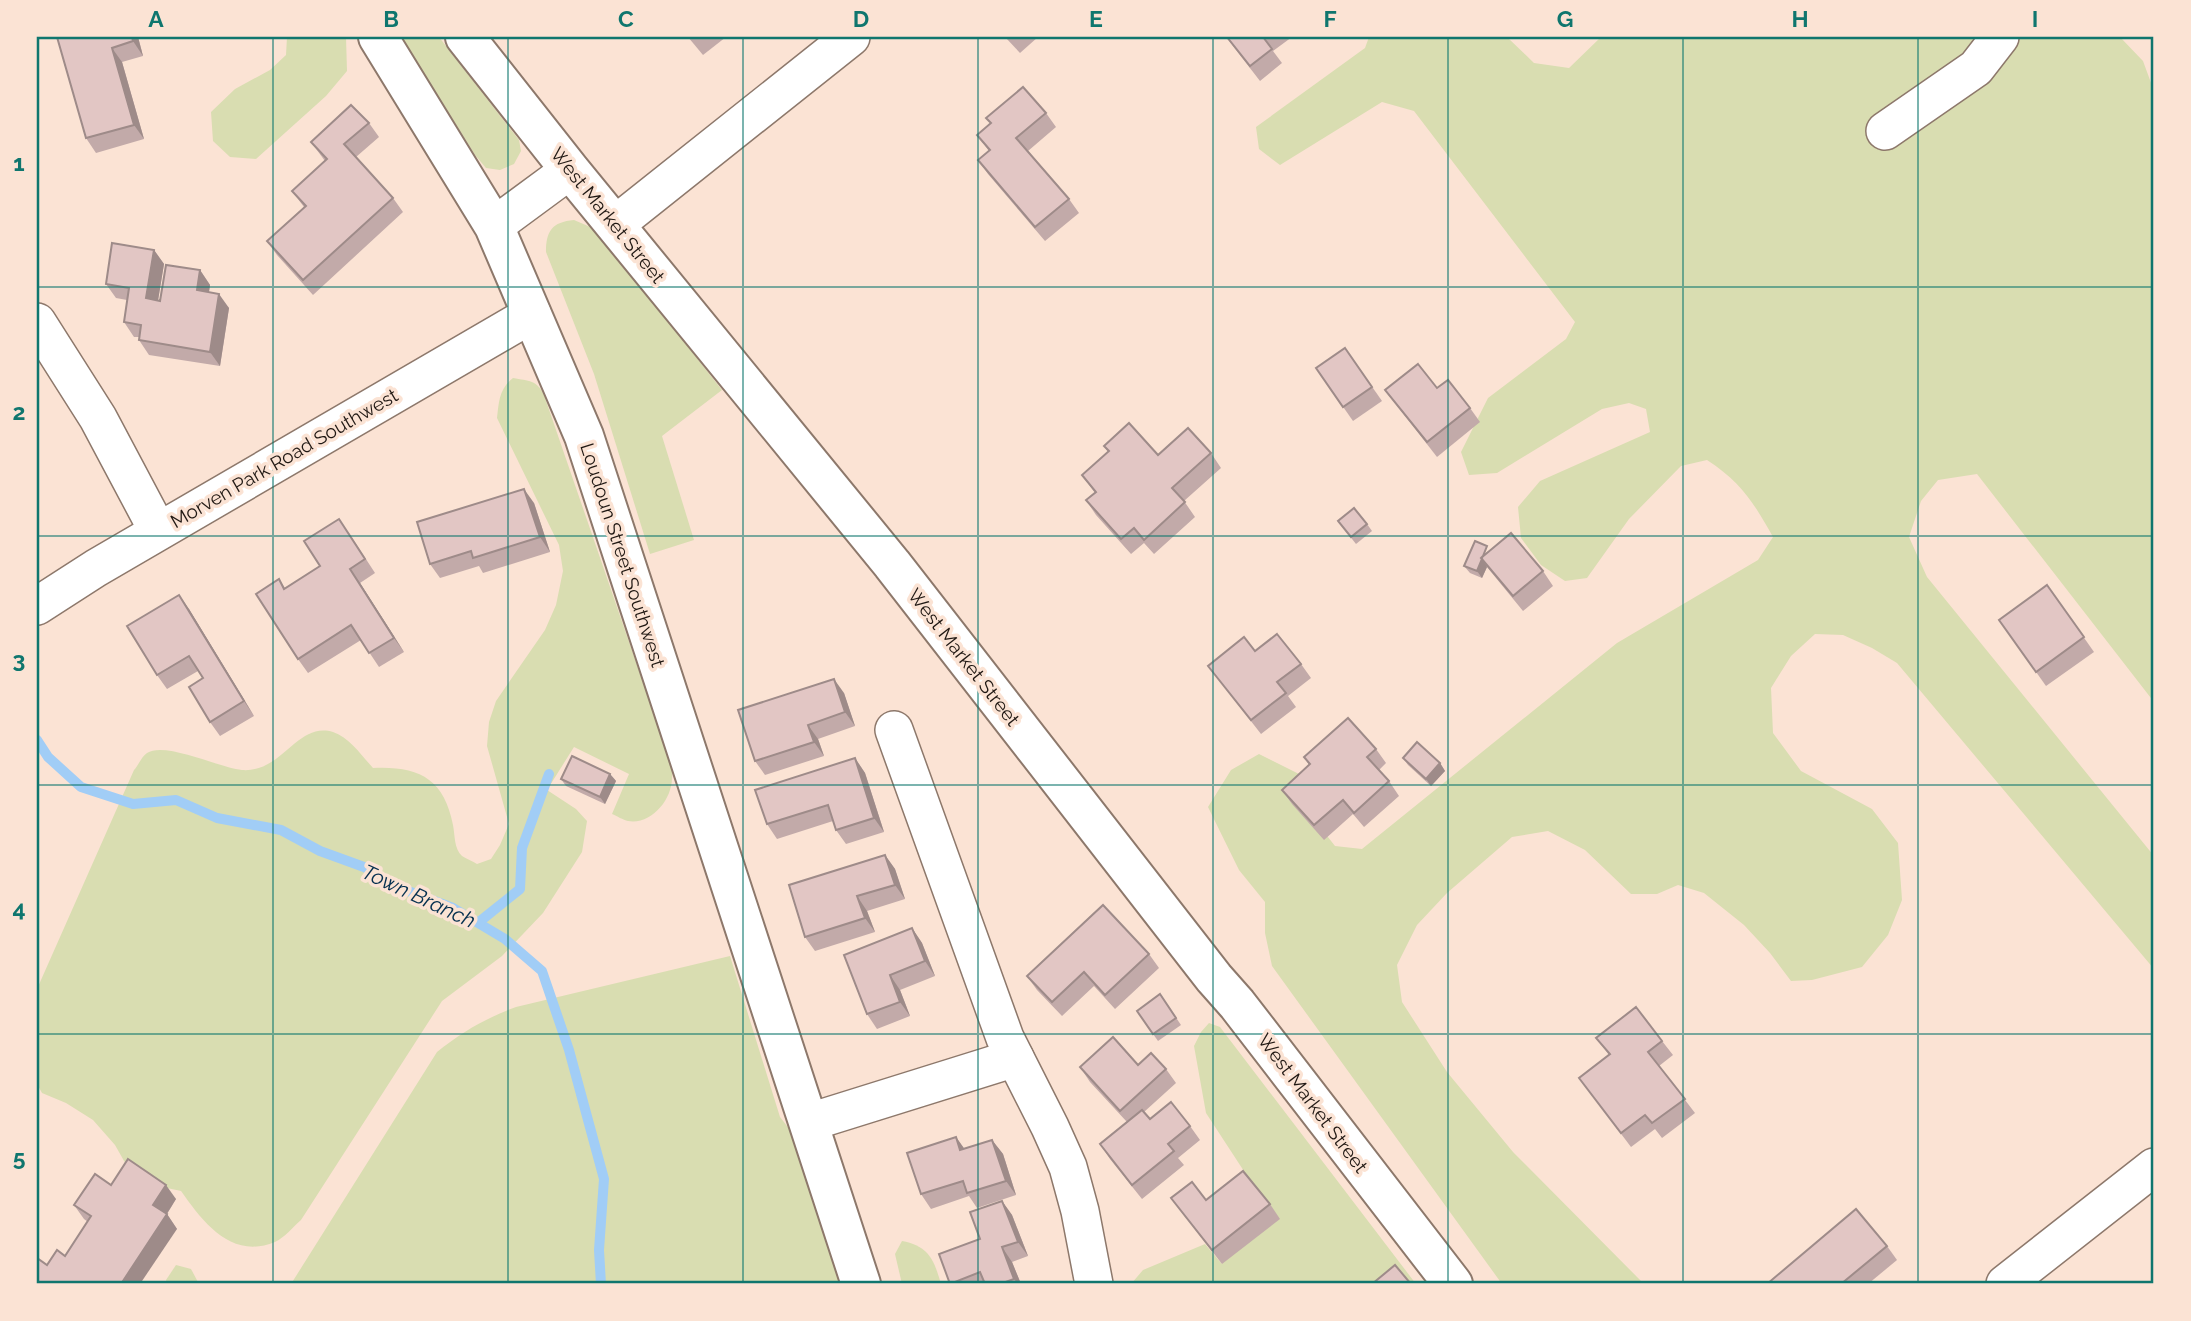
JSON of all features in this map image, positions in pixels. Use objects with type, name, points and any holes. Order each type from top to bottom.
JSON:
[{"type":"main road","name":"Loudoun Street Southwest","points":[[378,37],[494,226],[584,436],[861,1284]]},
{"type":"main road","name":"West Market Street","points":[[465,37],[570,170],[892,564],[1214,978],[1237,1003],[1453,1284]]},
{"type":"street","points":[[616,224],[851,37]]},
{"type":"street","points":[[1885,131],[1976,68],[2000,37]]},
{"type":"street","points":[[494,226],[570,170]]},
{"type":"street","name":"Morven Park Road Southwest","points":[[37,606],[158,531],[532,314]]},
{"type":"street","points":[[37,322],[98,418],[158,531]]},
{"type":"street","points":[[894,730],[1010,1048],[1068,1167],[1080,1211],[1094,1284]]},
{"type":"street","points":[[806,1112],[1010,1048]]},
{"type":"street","points":[[2005,1284],[2154,1167]]},
{"type":"green space","points":[[287,37],[346,37],[347,71],[326,96],[256,159],[230,157],[213,141],[211,112],[235,89],[270,70],[286,55]]},
{"type":"green space","points":[[401,37],[439,37],[519,140],[521,151],[514,164],[500,170],[486,168],[475,155]]},
{"type":"green space","points":[[1369,37],[1507,37],[1534,63],[1569,68],[1601,37],[2120,37],[2143,61],[2154,91],[2154,702],[1977,474],[1938,480],[1921,501],[1909,537],[1927,577],[2154,856],[2154,969],[1897,663],[1843,635],[1815,634],[1791,656],[1771,688],[1773,733],[1801,771],[1872,809],[1898,843],[1902,900],[1888,935],[1862,967],[1812,980],[1791,981],[1744,925],[1704,893],[1678,885],[1657,894],[1631,894],[1585,850],[1548,831],[1512,837],[1447,893],[1417,925],[1397,965],[1402,1002],[1447,1072],[1513,1152],[1644,1284],[1502,1284],[1272,966],[1265,933],[1265,902],[1239,870],[1208,807],[1231,770],[1259,754],[1303,776],[1313,818],[1335,846],[1362,849],[1617,643],[1758,560],[1773,537],[1746,494],[1707,460],[1681,466],[1629,519],[1587,578],[1565,581],[1541,565],[1521,538],[1518,507],[1540,481],[1650,432],[1646,409],[1629,403],[1602,409],[1497,473],[1469,475],[1461,452],[1488,398],[1566,339],[1575,322],[1414,111],[1382,102],[1280,165],[1259,149],[1256,127],[1365,48]]},
{"type":"green space","points":[[574,220],[595,229],[722,390],[662,436],[694,540],[650,554],[594,374],[546,252],[547,238],[555,225]]},
{"type":"green space","points":[[513,378],[535,384],[544,395],[670,761],[671,786],[664,802],[652,815],[636,821],[624,820],[612,814],[629,774],[574,747],[547,790],[576,809],[587,821],[582,852],[543,913],[502,956],[442,1001],[301,1220],[275,1242],[245,1246],[232,1242],[209,1226],[181,1191],[153,1185],[132,1175],[115,1145],[93,1120],[66,1103],[42,1093],[37,1084],[37,989],[134,770],[145,754],[155,750],[166,750],[242,770],[256,769],[268,764],[309,734],[333,732],[350,742],[373,768],[403,769],[426,778],[436,786],[449,809],[459,853],[477,864],[491,859],[509,824],[487,746],[489,722],[496,701],[545,630],[556,605],[563,571],[559,545],[497,418],[502,391]]},
{"type":"green space","points":[[730,956],[780,1117],[794,1135],[841,1284],[291,1284],[437,1052],[446,1045],[484,1021],[516,1007]]},
{"type":"green space","points":[[1209,1023],[1220,1027],[1416,1284],[1131,1284],[1143,1270],[1205,1244],[1222,1264],[1253,1185],[1206,1113],[1194,1046]]},
{"type":"green space","points":[[902,1241],[918,1246],[929,1255],[941,1284],[902,1284],[895,1254]]},
{"type":"green space","points":[[176,1265],[191,1269],[199,1284],[167,1284],[166,1280]]},
{"type":"building","points":[[57,37],[132,37],[133,41],[112,48],[134,125],[86,138]]},
{"type":"building","points":[[1227,37],[1263,37],[1272,49],[1250,66]]},
{"type":"building","points":[[1023,87],[1046,113],[1016,138],[1069,199],[1035,227],[978,160],[990,150],[977,135],[991,123],[986,118]]},
{"type":"building","points":[[351,105],[369,123],[344,144],[393,198],[303,280],[267,241],[306,206],[292,191],[327,159],[311,142]]},
{"type":"building","points":[[112,243],[154,250],[146,298],[160,301],[166,265],[200,270],[197,290],[219,294],[210,352],[139,340],[141,325],[124,322],[129,288],[106,284]]},
{"type":"building","points":[[1345,348],[1372,387],[1343,407],[1316,368]]},
{"type":"building","points":[[1418,364],[1437,388],[1448,380],[1470,408],[1427,442],[1385,390]]},
{"type":"building","points":[[1129,423],[1158,455],[1188,428],[1211,453],[1172,488],[1185,502],[1144,540],[1134,528],[1121,539],[1086,500],[1096,492],[1082,475],[1109,451],[1104,446]]},
{"type":"building","points":[[524,489],[540,537],[473,558],[471,551],[430,564],[417,522]]},
{"type":"building","points":[[1354,508],[1367,524],[1351,537],[1338,521]]},
{"type":"building","points":[[339,519],[365,559],[350,569],[394,638],[369,653],[351,625],[298,659],[256,594],[279,579],[284,589],[320,566],[304,541]]},
{"type":"building","points":[[1511,533],[1543,571],[1513,596],[1481,558]]},
{"type":"building","points":[[1475,541],[1487,546],[1477,571],[1464,566]]},
{"type":"building","points":[[2047,585],[2084,637],[2036,672],[1999,620]]},
{"type":"building","points":[[179,595],[244,701],[210,722],[189,687],[203,678],[189,656],[157,675],[127,626]]},
{"type":"building","points":[[1277,634],[1301,664],[1277,682],[1286,693],[1251,720],[1208,666],[1244,637],[1255,651]]},
{"type":"building","points":[[834,679],[845,712],[808,725],[814,742],[755,761],[738,710]]},
{"type":"building","points":[[1348,718],[1376,749],[1367,757],[1389,781],[1354,813],[1343,800],[1314,825],[1282,790],[1310,764],[1304,757]]},
{"type":"building","points":[[1417,742],[1440,763],[1426,779],[1403,758]]},
{"type":"building","points":[[572,756],[610,774],[600,797],[561,779]]},
{"type":"building","points":[[855,758],[874,818],[836,830],[828,805],[767,824],[755,790]]},
{"type":"building","points":[[885,855],[895,885],[857,896],[865,918],[805,937],[789,885]]},
{"type":"building","points":[[1103,905],[1149,954],[1105,995],[1084,972],[1052,1002],[1027,976]]},
{"type":"building","points":[[912,928],[925,961],[890,975],[900,1002],[867,1014],[844,955]]},
{"type":"building","points":[[1160,994],[1176,1018],[1153,1034],[1137,1011]]},
{"type":"building","points":[[1636,1007],[1662,1041],[1648,1052],[1685,1099],[1652,1123],[1645,1115],[1621,1133],[1579,1078],[1610,1054],[1596,1038]]},
{"type":"building","points":[[1113,1037],[1138,1065],[1151,1053],[1166,1069],[1120,1111],[1080,1067]]},
{"type":"building","points":[[1171,1102],[1190,1126],[1168,1144],[1174,1151],[1132,1185],[1100,1144],[1142,1110],[1150,1119]]},
{"type":"building","points":[[956,1137],[960,1150],[992,1140],[1006,1181],[967,1193],[963,1181],[921,1194],[907,1153]]},
{"type":"building","points":[[128,1159],[166,1185],[153,1205],[167,1214],[121,1284],[37,1284],[37,1258],[47,1265],[57,1250],[65,1256],[91,1216],[74,1205],[95,1174],[111,1185]]},
{"type":"building","points":[[1243,1171],[1270,1204],[1212,1250],[1171,1198],[1192,1182],[1206,1200]]},
{"type":"building","points":[[1002,1201],[1018,1242],[1002,1247],[1014,1279],[1000,1284],[985,1284],[980,1272],[950,1284],[939,1254],[980,1239],[970,1212]]},
{"type":"building","points":[[1856,1209],[1887,1246],[1841,1284],[1767,1284]]},
{"type":"building","points":[[1395,1265],[1411,1284],[1372,1284]]},
{"type":"waterway","name":"Town Branch","points":[[37,740],[48,757],[81,787],[133,804],[176,800],[217,818],[281,830],[320,851],[364,867],[400,888],[453,908],[505,939],[542,971],[569,1050],[604,1179],[599,1250],[601,1284]]},
{"type":"waterway","points":[[479,922],[520,889],[522,848],[549,774]]}]
